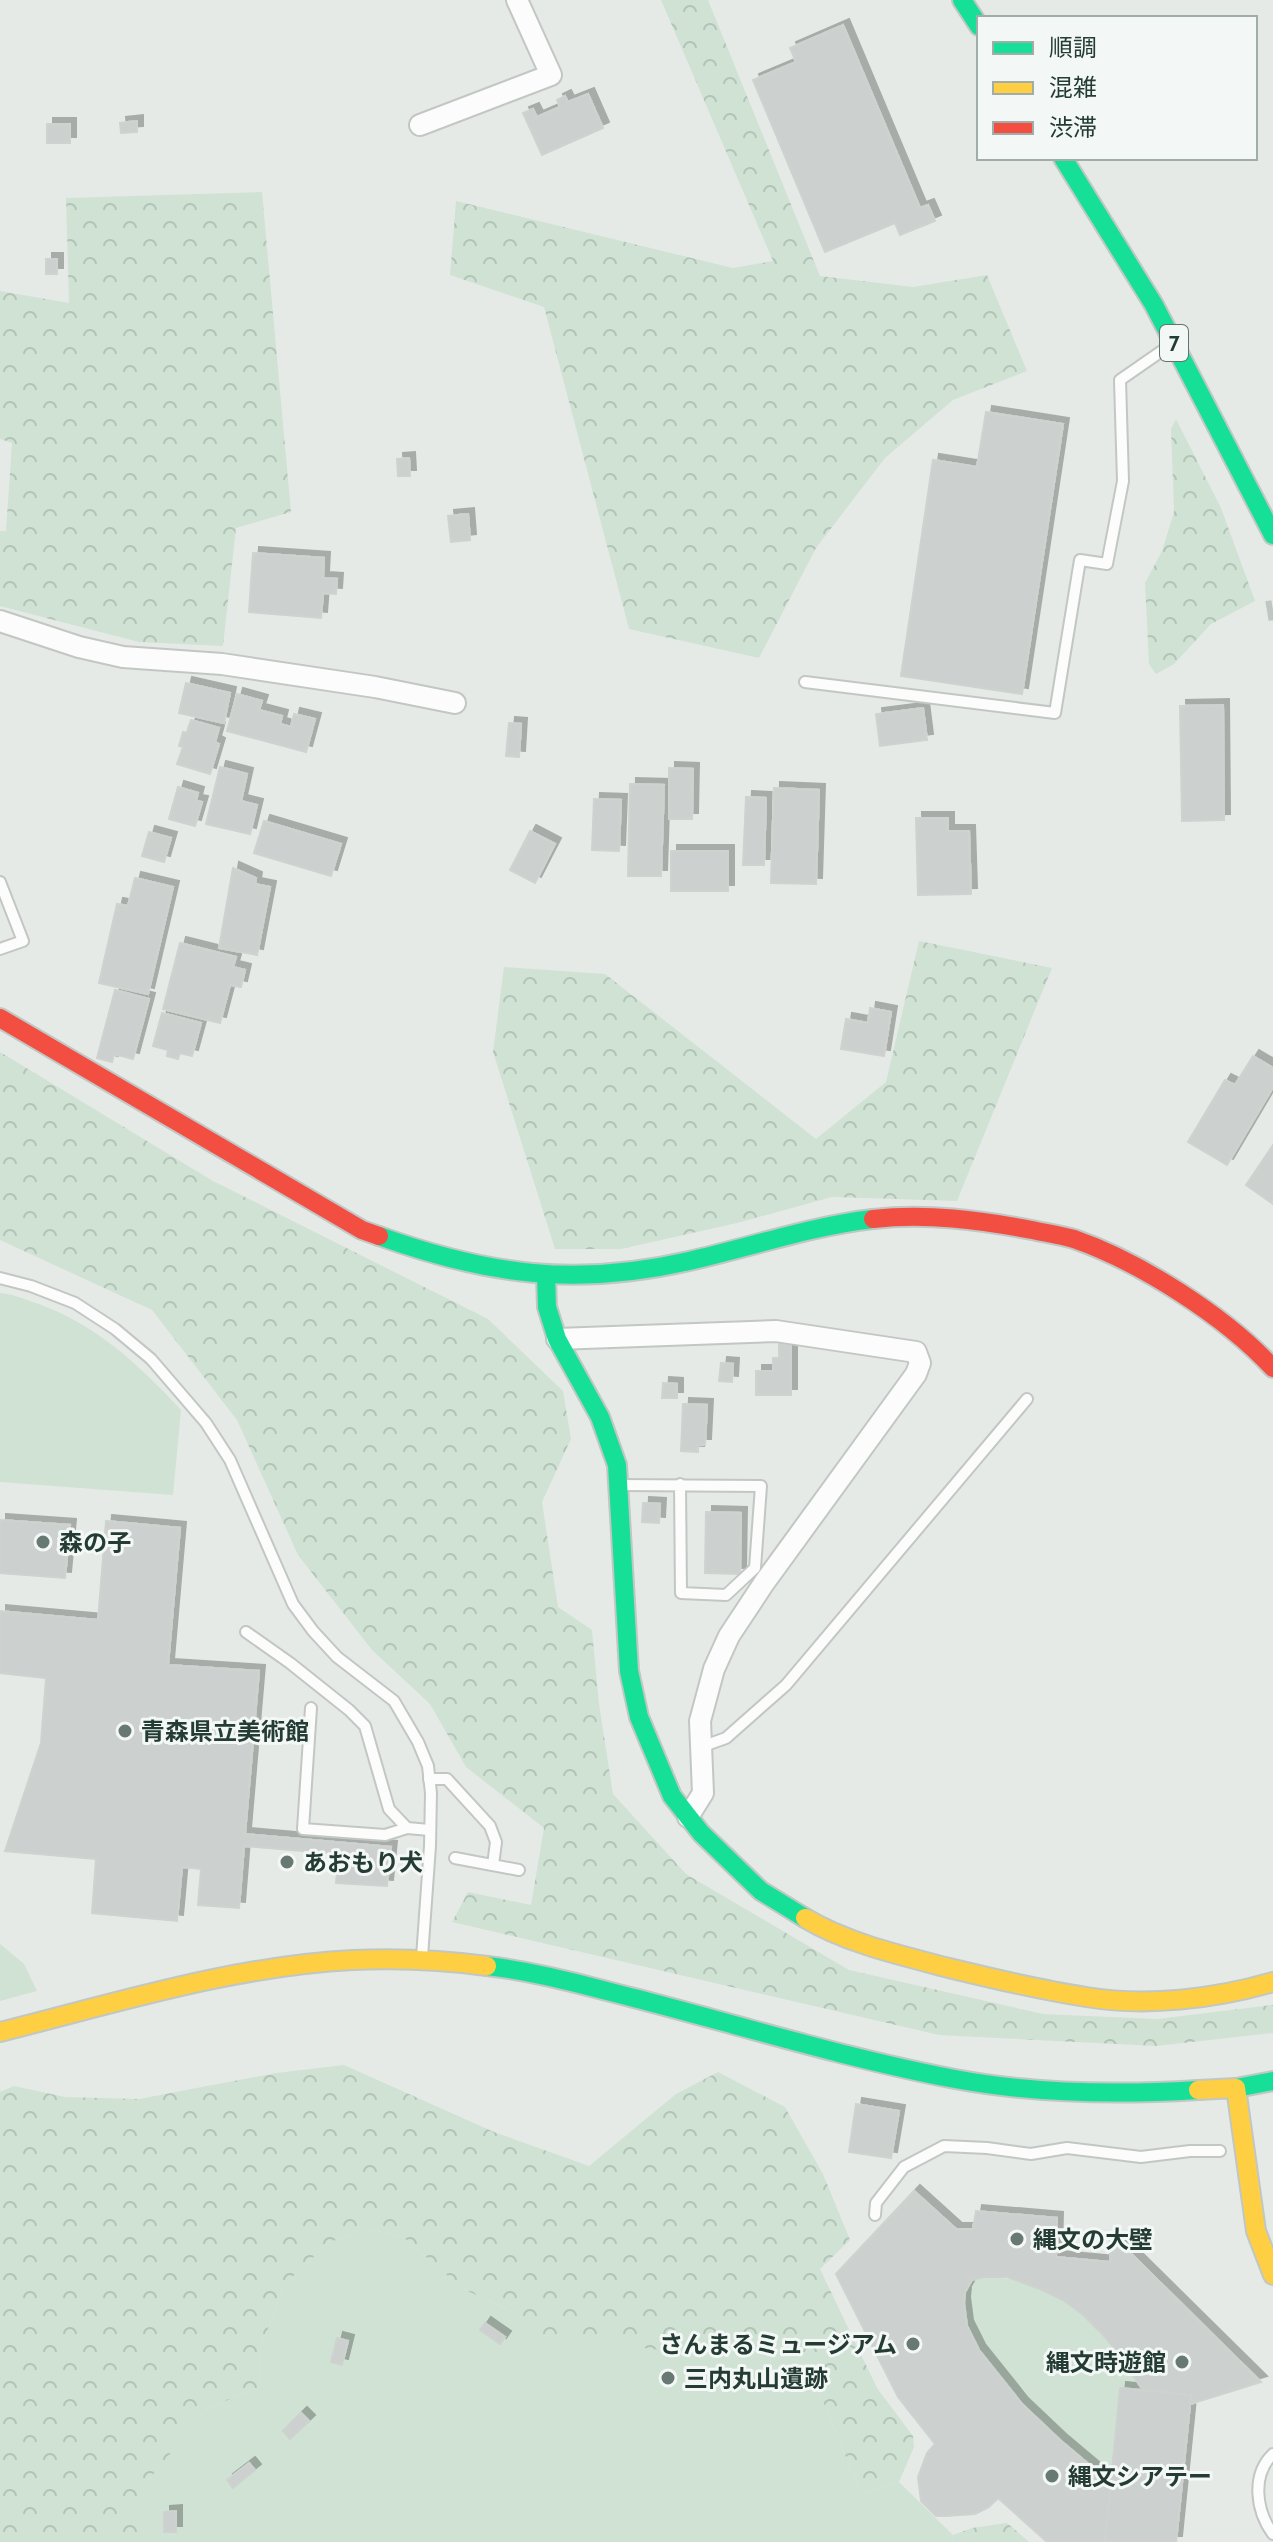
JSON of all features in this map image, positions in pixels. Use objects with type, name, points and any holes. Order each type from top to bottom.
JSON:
[{"type":"main road","points":[[962,0],[977,23]]},
{"type":"main road","name":"7","points":[[1064,160],[1146,292],[1273,535]]},
{"type":"main road","points":[[0,1018],[362,1230],[425,1253],[484,1269],[603,1276],[665,1267],[832,1225],[922,1218],[996,1222],[1073,1239],[1120,1259],[1207,1312],[1273,1368]]},
{"type":"main road","points":[[546,1275],[547,1307],[557,1339],[600,1417],[617,1465],[629,1671],[639,1717],[672,1796],[701,1833],[761,1891],[822,1928],[909,1958],[1089,1998],[1164,2001],[1245,1990],[1273,1982]]},
{"type":"main road","points":[[0,2032],[232,1976],[351,1960],[422,1959],[545,1975],[956,2079],[1044,2090],[1132,2094],[1236,2088],[1273,2081]]},
{"type":"main road","points":[[1236,2088],[1256,2231],[1273,2275]]},
{"type":"street","points":[[420,125],[551,75],[517,0]]},
{"type":"street","points":[[0,621],[79,647],[123,657],[222,664],[375,687],[455,703]]},
{"type":"street","points":[[557,1339],[776,1331],[916,1352],[920,1363],[916,1374],[729,1636],[714,1669],[700,1721],[703,1793],[688,1817]]},
{"type":"lane","points":[[805,682],[1055,713],[1080,560],[1107,564],[1110,550],[1123,481],[1120,380],[1174,343]]},
{"type":"lane","points":[[0,882],[23,941],[0,949]]},
{"type":"lane","points":[[0,1278],[75,1303],[115,1329],[151,1359],[206,1423],[230,1460],[293,1604],[337,1657],[394,1701],[428,1766],[430,1830],[422,1959]]},
{"type":"lane","points":[[701,1747],[726,1738],[786,1685],[1027,1399]]},
{"type":"lane","points":[[618,1485],[680,1484],[761,1486],[755,1568],[726,1595],[681,1593],[680,1484]]},
{"type":"lane","points":[[246,1632],[290,1663],[365,1726],[389,1809],[407,1828]]},
{"type":"lane","points":[[311,1708],[303,1829],[385,1835],[407,1828],[430,1830]]},
{"type":"lane","points":[[429,1779],[447,1779],[490,1826],[496,1842],[493,1865]]},
{"type":"lane","points":[[455,1858],[519,1870]]},
{"type":"lane","points":[[875,2215],[876,2203],[904,2167],[944,2146],[1031,2154],[1067,2148],[1141,2157],[1220,2151]]},
{"type":"lane","points":[[1273,2454],[1264,2462],[1259,2507],[1273,2534]]},
{"type":"green space","points":[[661,0],[708,0],[820,276],[913,287],[987,275],[1027,371],[953,400],[885,458],[816,548],[759,658],[629,629],[544,307],[450,275],[456,201],[733,268],[773,261]]},
{"type":"green space","points":[[262,192],[291,512],[236,528],[223,646],[139,642],[0,606],[0,531],[6,531],[12,443],[0,439],[0,291],[69,303],[66,198]]},
{"type":"green space","points":[[1176,419],[1221,508],[1255,601],[1211,624],[1174,664],[1156,674],[1149,664],[1145,583],[1162,551],[1174,512],[1171,429]]},
{"type":"green space","points":[[919,941],[1052,968],[957,1201],[832,1197],[737,1223],[621,1249],[555,1249],[493,1052],[504,967],[605,974],[816,1139],[886,1082]]},
{"type":"green space","points":[[0,1052],[213,1181],[488,1319],[563,1391],[571,1439],[542,1502],[558,1607],[592,1630],[599,1704],[613,1794],[686,1874],[849,1970],[1043,2014],[1157,2019],[1273,2005],[1273,2033],[1156,2046],[939,2035],[452,1922],[468,1892],[531,1905],[544,1828],[466,1767],[430,1704],[372,1650],[298,1555],[237,1420],[152,1310],[0,1240]]},
{"type":"green space","points":[[0,1293],[58,1312],[97,1334],[149,1377],[181,1410],[173,1495],[0,1482]]},
{"type":"green space","points":[[0,1944],[24,1964],[37,1991],[0,2001]]},
{"type":"green space","points":[[344,2065],[494,2132],[589,2166],[676,2094],[718,2072],[785,2107],[823,2174],[850,2240],[820,2269],[877,2388],[913,2436],[914,2447],[899,2482],[861,2494],[809,2367],[749,2334],[699,2347],[660,2350],[543,2335],[513,2312],[463,2289],[403,2237],[373,2230],[329,2242],[284,2285],[260,2351],[259,2387],[207,2409],[142,2488],[142,2542],[0,2542],[0,2092],[14,2086],[65,2097],[139,2099],[276,2073]]},
{"type":"green space","points":[[373,2230],[403,2237],[463,2289],[513,2312],[543,2335],[699,2347],[749,2334],[809,2367],[861,2494],[899,2482],[953,2535],[952,2542],[142,2542],[142,2488],[207,2409],[259,2387],[260,2351],[284,2285],[329,2242]]},
{"type":"green space","points":[[984,2277],[1011,2279],[1036,2286],[1058,2297],[1096,2329],[1143,2390],[1120,2388],[1111,2483],[1038,2420],[988,2363],[972,2334],[965,2306],[972,2280]]},
{"type":"green space","points":[[1007,2523],[1029,2542],[952,2542],[953,2535],[972,2528]]},
{"type":"building","points":[[843,25],[920,208],[928,205],[935,221],[900,235],[895,223],[825,252],[753,80],[796,62],[790,48]]},
{"type":"building","points":[[588,94],[603,128],[542,155],[523,113],[533,109],[537,117],[560,107],[557,100],[565,96],[568,102]]},
{"type":"building","points":[[137,121],[137,132],[121,133],[120,123]]},
{"type":"building","points":[[47,124],[70,124],[70,143],[47,143]]},
{"type":"building","points":[[46,259],[57,259],[57,274],[46,274]]},
{"type":"building","points":[[986,412],[1063,424],[1022,694],[901,676],[933,460],[977,467]]},
{"type":"building","points":[[409,458],[410,476],[398,476],[397,459]]},
{"type":"building","points":[[468,514],[470,540],[451,542],[448,516]]},
{"type":"building","points":[[253,553],[324,558],[323,578],[337,579],[336,594],[323,593],[321,618],[249,612]]},
{"type":"building","points":[[186,683],[230,693],[224,723],[179,713]]},
{"type":"building","points":[[237,694],[262,701],[259,710],[282,716],[280,724],[291,727],[294,714],[315,719],[306,752],[227,731]]},
{"type":"building","points":[[1223,705],[1224,820],[1182,821],[1180,706]]},
{"type":"building","points":[[923,708],[927,740],[880,746],[876,714]]},
{"type":"building","points":[[191,720],[219,728],[215,742],[219,744],[210,774],[177,764],[183,747],[179,746],[183,732],[187,733]]},
{"type":"building","points":[[509,723],[521,724],[519,757],[506,756]]},
{"type":"building","points":[[220,767],[247,774],[241,801],[257,805],[250,834],[206,824]]},
{"type":"building","points":[[669,768],[693,769],[692,819],[669,819]]},
{"type":"building","points":[[630,784],[664,785],[661,876],[628,876]]},
{"type":"building","points":[[178,787],[198,793],[196,801],[202,802],[195,826],[169,819]]},
{"type":"building","points":[[774,788],[819,790],[816,884],[771,883]]},
{"type":"building","points":[[746,797],[766,798],[764,865],[743,865]]},
{"type":"building","points":[[594,799],[621,800],[619,851],[592,850]]},
{"type":"building","points":[[916,818],[948,818],[948,831],[969,831],[971,894],[918,895]]},
{"type":"building","points":[[264,821],[341,844],[331,876],[254,853]]},
{"type":"building","points":[[530,831],[555,844],[535,883],[510,870]]},
{"type":"building","points":[[149,832],[171,838],[164,862],[142,856]]},
{"type":"building","points":[[671,851],[728,851],[728,891],[671,891]]},
{"type":"building","points":[[233,868],[256,878],[255,884],[270,887],[257,955],[219,948]]},
{"type":"building","points":[[135,878],[173,887],[148,994],[99,983],[117,904],[128,906]]},
{"type":"building","points":[[180,943],[236,957],[233,967],[245,970],[241,987],[230,985],[220,1023],[163,1009]]},
{"type":"building","points":[[115,990],[149,999],[133,1059],[114,1054],[112,1062],[97,1058]]},
{"type":"building","points":[[870,1008],[891,1012],[884,1056],[841,1049],[846,1019],[868,1023]]},
{"type":"building","points":[[162,1013],[201,1023],[192,1056],[180,1053],[178,1059],[167,1056],[168,1050],[153,1046]]},
{"type":"building","points":[[1253,1056],[1273,1068],[1273,1087],[1227,1165],[1188,1142],[1225,1080],[1235,1085]]},
{"type":"building","points":[[1273,1145],[1273,1204],[1246,1185]]},
{"type":"building","points":[[779,1344],[791,1344],[791,1395],[756,1395],[756,1371],[773,1371],[773,1358],[779,1358]]},
{"type":"building","points":[[721,1363],[733,1364],[732,1382],[719,1381]]},
{"type":"building","points":[[663,1383],[677,1384],[677,1398],[662,1398]]},
{"type":"building","points":[[683,1404],[707,1405],[705,1445],[698,1445],[698,1452],[681,1451]]},
{"type":"building","points":[[643,1503],[660,1504],[659,1523],[642,1522]]},
{"type":"building","points":[[706,1512],[741,1513],[740,1574],[705,1573]]},
{"type":"building","points":[[0,1520],[70,1525],[65,1578],[0,1573]]},
{"type":"building","points":[[106,1521],[180,1528],[168,1665],[259,1671],[245,1834],[391,1847],[387,1886],[336,1883],[339,1854],[244,1846],[239,1908],[198,1905],[201,1869],[182,1867],[177,1921],[92,1913],[96,1859],[5,1851],[41,1743],[46,1678],[0,1673],[0,1611],[98,1620]]},
{"type":"building","points":[[856,2104],[899,2111],[891,2158],[849,2152]]},
{"type":"building","name":"縄文時遊館","points":[[914,2191],[956,2229],[973,2229],[976,2211],[1057,2218],[1056,2257],[1110,2262],[1110,2233],[1261,2382],[1190,2404],[1191,2395],[1143,2390],[1102,2334],[1063,2300],[1007,2277],[972,2280],[965,2292],[964,2303],[967,2326],[979,2350],[1022,2404],[1111,2483],[1105,2542],[1047,2542],[998,2498],[975,2514],[946,2516],[936,2516],[921,2501],[918,2477],[927,2453],[935,2444],[898,2397],[836,2274]]},
{"type":"building","points":[[485,2323],[505,2337],[500,2344],[480,2330]]},
{"type":"building","points":[[337,2338],[348,2341],[342,2365],[331,2362]]},
{"type":"building","points":[[1120,2388],[1191,2395],[1176,2542],[1105,2542]]},
{"type":"building","points":[[301,2413],[309,2421],[290,2439],[283,2431]]},
{"type":"building","points":[[249,2463],[255,2470],[233,2488],[227,2480]]},
{"type":"building","points":[[176,2511],[176,2532],[164,2532],[164,2512]]},
{"type":"tunnel","points":[[1267,611],[1273,610]]},
{"type":"traffic: fast","points":[[962,0],[977,23]]},
{"type":"traffic: fast","points":[[1064,160],[1154,305],[1273,535]]},
{"type":"traffic: fast","points":[[379,1236],[495,1268],[532,1273],[608,1274],[689,1261],[804,1232],[873,1219]]},
{"type":"traffic: fast","points":[[546,1275],[547,1307],[557,1339],[600,1417],[617,1465],[629,1671],[639,1717],[672,1796],[701,1833],[761,1891],[805,1918]]},
{"type":"traffic: fast","points":[[487,1966],[565,1980],[837,2052],[955,2079],[1015,2088],[1076,2092],[1198,2090]]},
{"type":"traffic: fast","points":[[1236,2088],[1273,2081]]},
{"type":"traffic: slow","points":[[805,1918],[838,1935],[894,1953],[1000,1980],[1086,1997],[1133,2001],[1180,2000],[1273,1982]]},
{"type":"traffic: slow","points":[[0,2032],[175,1987],[308,1964],[404,1959],[487,1966]]},
{"type":"traffic: slow","points":[[1198,2090],[1236,2088],[1256,2231],[1273,2275]]},
{"type":"traffic: jam","points":[[0,1018],[362,1230],[379,1236]]},
{"type":"traffic: jam","points":[[873,1219],[953,1218],[1074,1239],[1126,1262],[1180,1293],[1231,1329],[1273,1368]]},
{"type":"place","name":"森の子","points":[[43,1542]]},
{"type":"place","name":"青森県立美術館","points":[[125,1731]]},
{"type":"place","name":"あおもり犬","points":[[287,1862]]},
{"type":"place","name":"縄文の大壁","points":[[1017,2239]]},
{"type":"place","name":"さんまるミュージアム","points":[[913,2344]]},
{"type":"place","name":"縄文時遊館","points":[[1182,2362]]},
{"type":"place","name":"三内丸山遺跡","points":[[668,2378]]},
{"type":"place","name":"縄文シアテー","points":[[1052,2476]]}]
